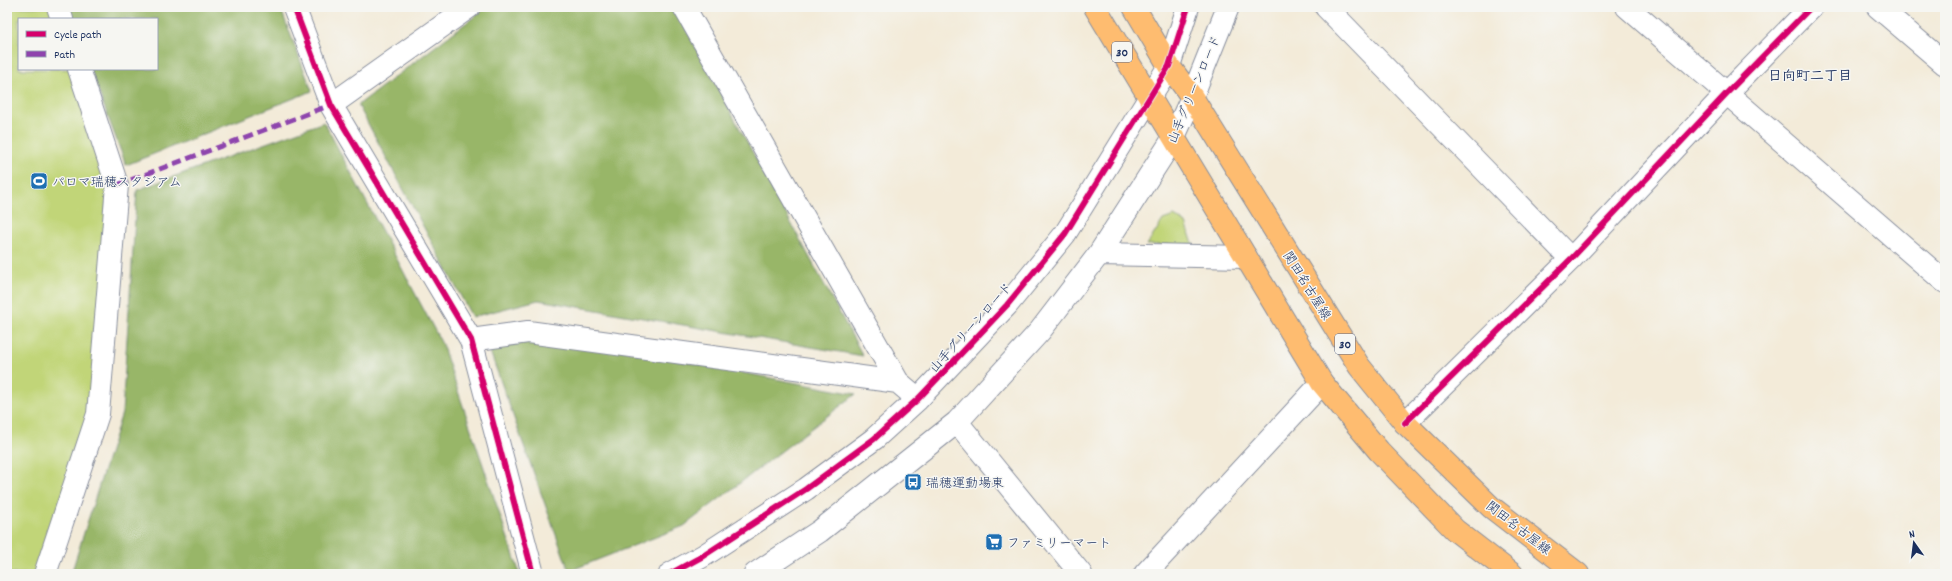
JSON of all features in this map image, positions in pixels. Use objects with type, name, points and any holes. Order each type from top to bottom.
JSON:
[{"type":"main road","name":"30","points":[[1095,7],[1173,139],[1322,383],[1379,451],[1455,530],[1512,574]]},
{"type":"main road","name":"関田名古屋線","points":[[1134,7],[1169,66],[1192,97],[1359,366],[1405,423],[1492,507],[1578,574]]},
{"type":"street","points":[[58,7],[62,18]]},
{"type":"street","points":[[294,7],[331,105],[471,340],[533,574]]},
{"type":"street","points":[[331,105],[469,7]]},
{"type":"street","points":[[684,7],[898,382],[918,399]]},
{"type":"street","name":"山手グリーンロード","points":[[670,574],[703,556],[806,489],[874,440],[918,399],[1007,305],[1065,234],[1169,66],[1188,7]]},
{"type":"street","name":"山手グリーンロード","points":[[755,574],[820,531],[957,422],[1040,331],[1099,254],[1173,139],[1192,97],[1228,7]]},
{"type":"street","points":[[1326,7],[1571,259]]},
{"type":"street","points":[[1627,7],[1945,282]]},
{"type":"street","points":[[1405,423],[1571,259],[1726,94],[1812,7]]},
{"type":"street","points":[[1878,7],[1945,64]]},
{"type":"street","points":[[45,574],[98,414],[117,185],[78,70]]},
{"type":"street","points":[[1099,254],[1246,257]]},
{"type":"street","points":[[471,340],[528,332],[898,382]]},
{"type":"street","points":[[1145,574],[1322,383]]},
{"type":"street","points":[[957,422],[1081,574]]},
{"type":"green space","points":[[7,7],[58,7],[62,18],[18,18],[18,70],[79,70],[117,185],[98,414],[45,574],[7,574]]},
{"type":"green space","points":[[67,7],[280,7],[312,91],[126,165],[90,70],[158,70],[158,18],[71,18]]},
{"type":"green space","points":[[487,7],[674,7],[863,356],[538,300],[472,317],[358,105]]},
{"type":"green space","points":[[324,122],[442,344],[520,574],[71,574],[122,413],[137,190]]},
{"type":"green space","points":[[1174,216],[1186,223],[1193,244],[1147,245],[1163,220]]},
{"type":"green space","points":[[541,335],[856,394],[684,526],[569,571],[488,346]]},
{"type":"marked path","points":[[117,185],[331,105]]},
{"type":"cycle path","points":[[294,7],[331,105],[471,340],[533,574]]},
{"type":"cycle path","points":[[670,574],[703,556],[806,489],[874,439],[918,399],[1007,305],[1065,234],[1169,66],[1188,7]]},
{"type":"cycle path","points":[[1405,423],[1571,259],[1726,94],[1811,7]]},
{"type":"place","name":"パロマ瑞穂スタジアム","points":[[39,181]]},
{"type":"place","name":"瑞穂運動場東","points":[[913,482]]},
{"type":"place","name":"ファミリーマート","points":[[994,542]]},
{"type":"district","name":"日向町二丁目","points":[[1810,75]]}]
